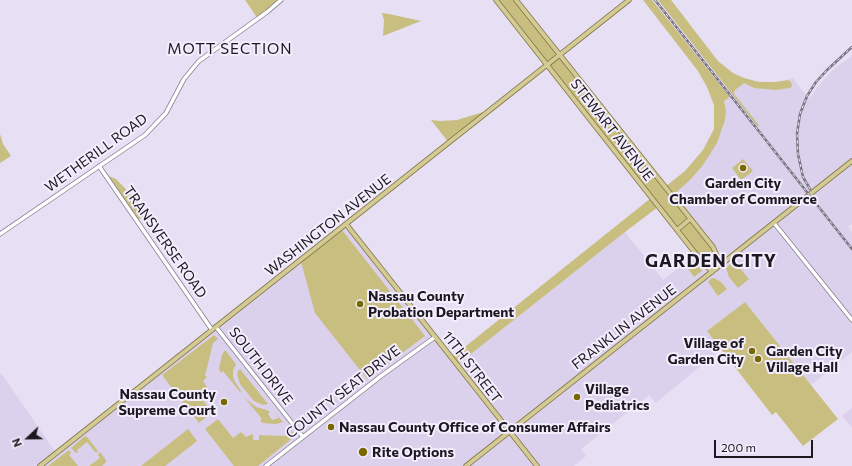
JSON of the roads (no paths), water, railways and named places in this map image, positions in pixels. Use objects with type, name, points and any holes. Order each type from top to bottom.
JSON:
[{"type":"main road","name":"STEWART AVENUE","points":[[496,0],[677,230],[712,272]]},
{"type":"main road","name":"STEWART AVENUE","points":[[516,0],[715,250],[721,265]]},
{"type":"main road","name":"WASHINGTON AVENUE","points":[[40,466],[629,0]]},
{"type":"main road","name":"FRANKLIN AVENUE","points":[[466,466],[852,161]]},
{"type":"main road","points":[[677,230],[690,219]]},
{"type":"main road","name":"11TH STREET","points":[[346,224],[537,466]]},
{"type":"street","name":"WETHERILL ROAD","points":[[0,234],[145,135],[166,113],[184,79],[199,61],[267,12],[281,0]]},
{"type":"street","name":"TRANSVERSE ROAD","points":[[100,166],[214,328]]},
{"type":"street","points":[[774,223],[852,320]]},
{"type":"street","name":"SOUTH DRIVE","points":[[214,328],[303,437]]},
{"type":"street","name":"COUNTY SEAT DRIVE","points":[[266,466],[381,376],[435,337]]},
{"type":"railway","points":[[655,0],[852,249]]},
{"type":"railway","points":[[810,189],[803,177],[798,154],[797,134],[800,114],[807,96],[816,82],[852,47]]},
{"type":"place","name":"Garden City Chamber of Commerce","points":[[743,168]]},
{"type":"place","name":"Nassau County Probation Department","points":[[360,304]]},
{"type":"place","name":"Village of Garden City","points":[[752,351]]},
{"type":"place","name":"Garden City Village Hall","points":[[758,359]]},
{"type":"place","name":"Village Pediatrics","points":[[577,397]]},
{"type":"place","name":"Nassau County Supreme Court","points":[[224,402]]},
{"type":"place","name":"Nassau County Office of Consumer Affairs","points":[[331,427]]},
{"type":"place","name":"Rite Options","points":[[363,452]]},
{"type":"district","name":"MOTT SECTION","points":[[230,49]]},
{"type":"district","name":"GARDEN CITY","points":[[711,261]]}]
